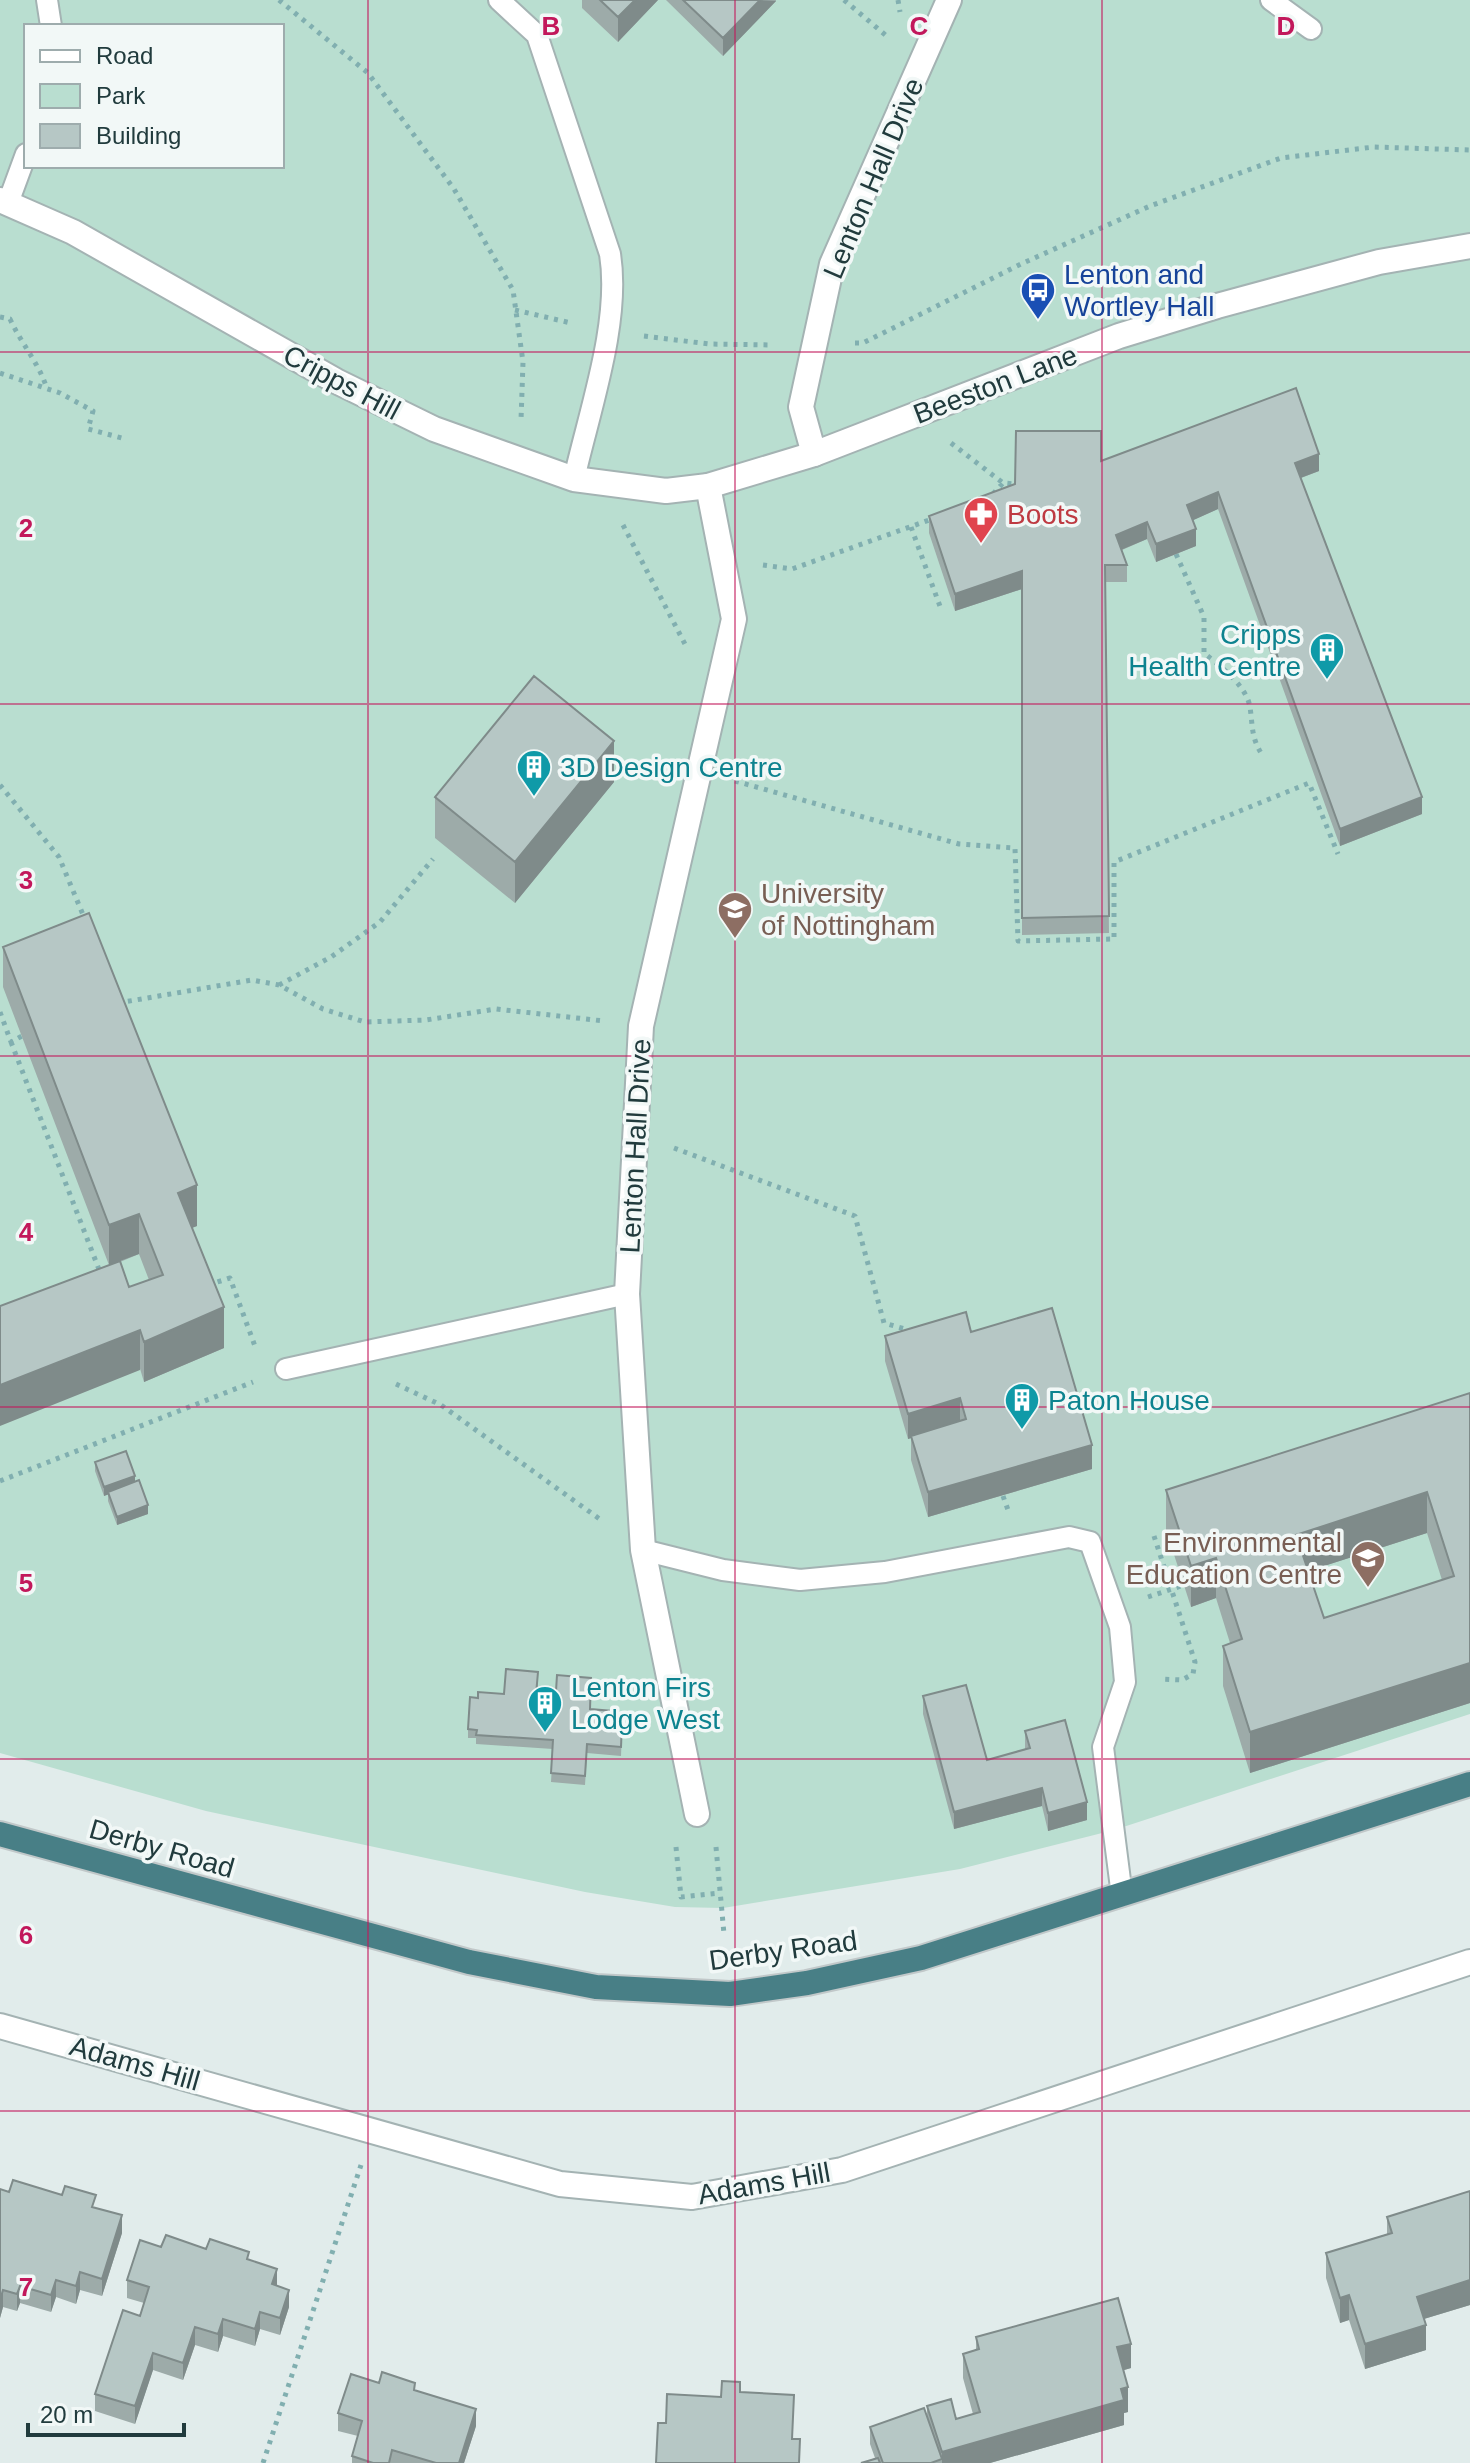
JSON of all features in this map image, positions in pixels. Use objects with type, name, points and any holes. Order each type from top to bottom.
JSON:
[{"type":"highway","name":"Derby Road","points":[[0,1834],[356,1934],[469,1962],[596,1987],[730,1994],[807,1983],[921,1958],[1470,1784]]},
{"type":"street","name":"Lenton Hall Drive","points":[[814,454],[801,407],[832,264],[949,0]]},
{"type":"street","name":"Cripps Hill","points":[[4,201],[73,232],[336,381],[434,429],[574,479],[666,491],[708,486]]},
{"type":"street","name":"Beeston Lane","points":[[708,486],[814,454],[1119,336],[1379,262],[1470,246]]},
{"type":"street","name":"Lenton Hall Drive","points":[[697,1814],[643,1550],[627,1294],[641,1026],[734,619],[708,486]]},
{"type":"street","name":"Adams Hill","points":[[0,2026],[560,2184],[692,2197],[842,2170],[1470,1962]]},
{"type":"lane","points":[[47,0],[51,24]]},
{"type":"lane","points":[[499,0],[537,35],[614,277],[607,331],[574,479]]},
{"type":"lane","points":[[1271,0],[1311,29]]},
{"type":"lane","points":[[4,201],[24,158]]},
{"type":"lane","points":[[286,1369],[627,1294]]},
{"type":"lane","points":[[643,1550],[723,1570],[800,1580],[885,1572],[1069,1537],[1090,1542],[1120,1627],[1125,1682],[1103,1747],[1122,1896]]},
{"type":"path","points":[[279,0],[368,73],[454,189],[513,290],[523,362],[521,425]]},
{"type":"path","points":[[844,0],[920,65]]},
{"type":"path","points":[[515,310],[607,331],[709,344],[813,346],[863,343],[1021,264],[1150,206],[1281,158],[1374,147],[1470,150]]},
{"type":"path","points":[[0,317],[10,319],[22,346],[40,365],[47,389]]},
{"type":"path","points":[[0,373],[47,389],[93,411],[88,429],[122,438]]},
{"type":"path","points":[[949,442],[1003,483],[1016,484]]},
{"type":"path","points":[[987,500],[1003,483]]},
{"type":"path","points":[[626,488],[621,522],[715,702]]},
{"type":"path","points":[[723,562],[792,569],[942,516]]},
{"type":"path","points":[[911,527],[941,609]]},
{"type":"path","points":[[1176,554],[1204,617],[1204,653],[1230,674],[1250,703],[1251,738],[1263,756]]},
{"type":"path","points":[[699,770],[959,844],[1015,848],[1018,941],[1114,939],[1114,862],[1309,783],[1338,854]]},
{"type":"path","points":[[0,785],[59,857],[93,935]]},
{"type":"path","points":[[279,985],[331,957],[380,922],[433,859]]},
{"type":"path","points":[[109,1003],[252,980],[279,985],[323,1009],[365,1022],[426,1020],[496,1009],[641,1026]]},
{"type":"path","points":[[117,989],[123,1003]]},
{"type":"path","points":[[0,1012],[101,1274]]},
{"type":"path","points":[[11,1042],[22,1036]]},
{"type":"path","points":[[636,1134],[855,1216],[884,1323],[917,1333]]},
{"type":"path","points":[[200,1288],[230,1278],[266,1377]]},
{"type":"path","points":[[0,1481],[286,1369]]},
{"type":"path","points":[[388,1380],[441,1405],[643,1550]]},
{"type":"path","points":[[1123,1669],[1166,1681],[1182,1680],[1193,1674],[1195,1662],[1169,1590],[1154,1536]]},
{"type":"path","points":[[1169,1590],[1184,1585]]},
{"type":"path","points":[[720,1893],[724,1934]]},
{"type":"path","points":[[263,2463],[372,2130]]},
{"type":"green space","name":"University of Nottingham","points":[[0,0],[1470,0],[1470,1714],[1114,1830],[960,1869],[723,1908],[675,1907],[585,1892],[206,1811],[0,1753]]},
{"type":"building","points":[[600,0],[635,0],[618,17]]},
{"type":"building","points":[[683,0],[760,0],[723,38]]},
{"type":"building","name":"Cripps Health Centre","points":[[1296,388],[1319,454],[1295,463],[1422,797],[1340,829],[1218,492],[1187,505],[1196,529],[1156,544],[1147,522],[1116,535],[1127,565],[1105,565],[1109,916],[1022,918],[1022,571],[955,594],[929,516],[1015,484],[1016,431],[1101,431],[1101,461]]},
{"type":"building","points":[[534,676],[614,741],[515,862],[435,797]]},
{"type":"building","points":[[89,913],[197,1185],[178,1193],[224,1307],[144,1342],[140,1330],[0,1385],[0,1306],[120,1261],[129,1287],[163,1275],[139,1214],[109,1225],[3,947]]},
{"type":"building","name":"Paton House","points":[[1052,1308],[1092,1445],[928,1492],[911,1436],[966,1419],[960,1398],[908,1414],[885,1336],[966,1312],[971,1332]]},
{"type":"building","name":"Environmental Education Centre","points":[[1470,1393],[1470,1663],[1250,1732],[1223,1646],[1242,1639],[1216,1558],[1191,1566],[1166,1490]],"holes":[[[1427,1492],[1454,1576],[1324,1618],[1296,1535]]]},
{"type":"building","points":[[126,1451],[135,1476],[104,1487],[95,1462]]},
{"type":"building","points":[[139,1480],[148,1505],[117,1517],[108,1492]]},
{"type":"building","name":"Lenton Firs Lodge West","points":[[506,1669],[538,1672],[535,1706],[555,1707],[557,1675],[591,1678],[590,1709],[613,1711],[613,1721],[622,1722],[621,1747],[587,1744],[585,1776],[551,1773],[553,1740],[476,1735],[477,1730],[468,1729],[470,1697],[478,1698],[478,1692],[504,1694]]},
{"type":"building","points":[[966,1685],[987,1760],[1030,1748],[1025,1731],[1065,1720],[1087,1802],[1048,1813],[1042,1788],[954,1812],[923,1696]]},
{"type":"building","points":[[13,2180],[62,2195],[65,2186],[96,2195],[92,2207],[122,2215],[102,2279],[80,2272],[76,2286],[56,2280],[51,2295],[20,2286],[17,2294],[3,2290],[0,2300],[0,2189],[9,2192]]},
{"type":"building","points":[[1470,2191],[1470,2280],[1417,2297],[1426,2325],[1365,2344],[1349,2295],[1340,2298],[1326,2253],[1392,2233],[1387,2217]]},
{"type":"building","points":[[166,2235],[206,2249],[210,2239],[249,2252],[247,2259],[277,2269],[272,2284],[289,2290],[280,2318],[260,2312],[255,2329],[223,2319],[218,2334],[195,2327],[183,2363],[153,2353],[135,2406],[95,2394],[123,2310],[140,2316],[149,2287],[127,2280],[140,2240],[161,2247]]},
{"type":"building","points":[[1118,2298],[1131,2344],[1117,2347],[1128,2387],[1121,2389],[1124,2400],[942,2452],[927,2406],[951,2399],[956,2419],[980,2412],[963,2354],[979,2349],[976,2337]]},
{"type":"building","points":[[382,2372],[415,2383],[414,2390],[476,2409],[459,2463],[436,2463],[392,2450],[389,2463],[373,2463],[352,2456],[362,2421],[338,2413],[351,2374],[379,2383]]},
{"type":"building","points":[[722,2381],[740,2382],[740,2392],[794,2395],[792,2439],[800,2439],[799,2463],[656,2463],[658,2423],[666,2423],[667,2394],[721,2397]]},
{"type":"building","points":[[924,2408],[942,2459],[931,2463],[883,2463],[870,2427]]},
{"type":"building","points":[[878,2458],[880,2463],[861,2463]]},
{"type":"place","name":"Lenton and Wortley Hall","points":[[1038,321]]},
{"type":"place","name":"Boots","points":[[981,545]]},
{"type":"place","name":"Cripps Health Centre","points":[[1327,681]]},
{"type":"place","name":"3D Design Centre","points":[[534,798]]},
{"type":"place","name":"University of Nottingham","points":[[735,940]]},
{"type":"place","name":"Paton House","points":[[1022,1431]]},
{"type":"place","name":"Environmental Education Centre","points":[[1368,1589]]},
{"type":"place","name":"Lenton Firs Lodge West","points":[[545,1734]]}]
